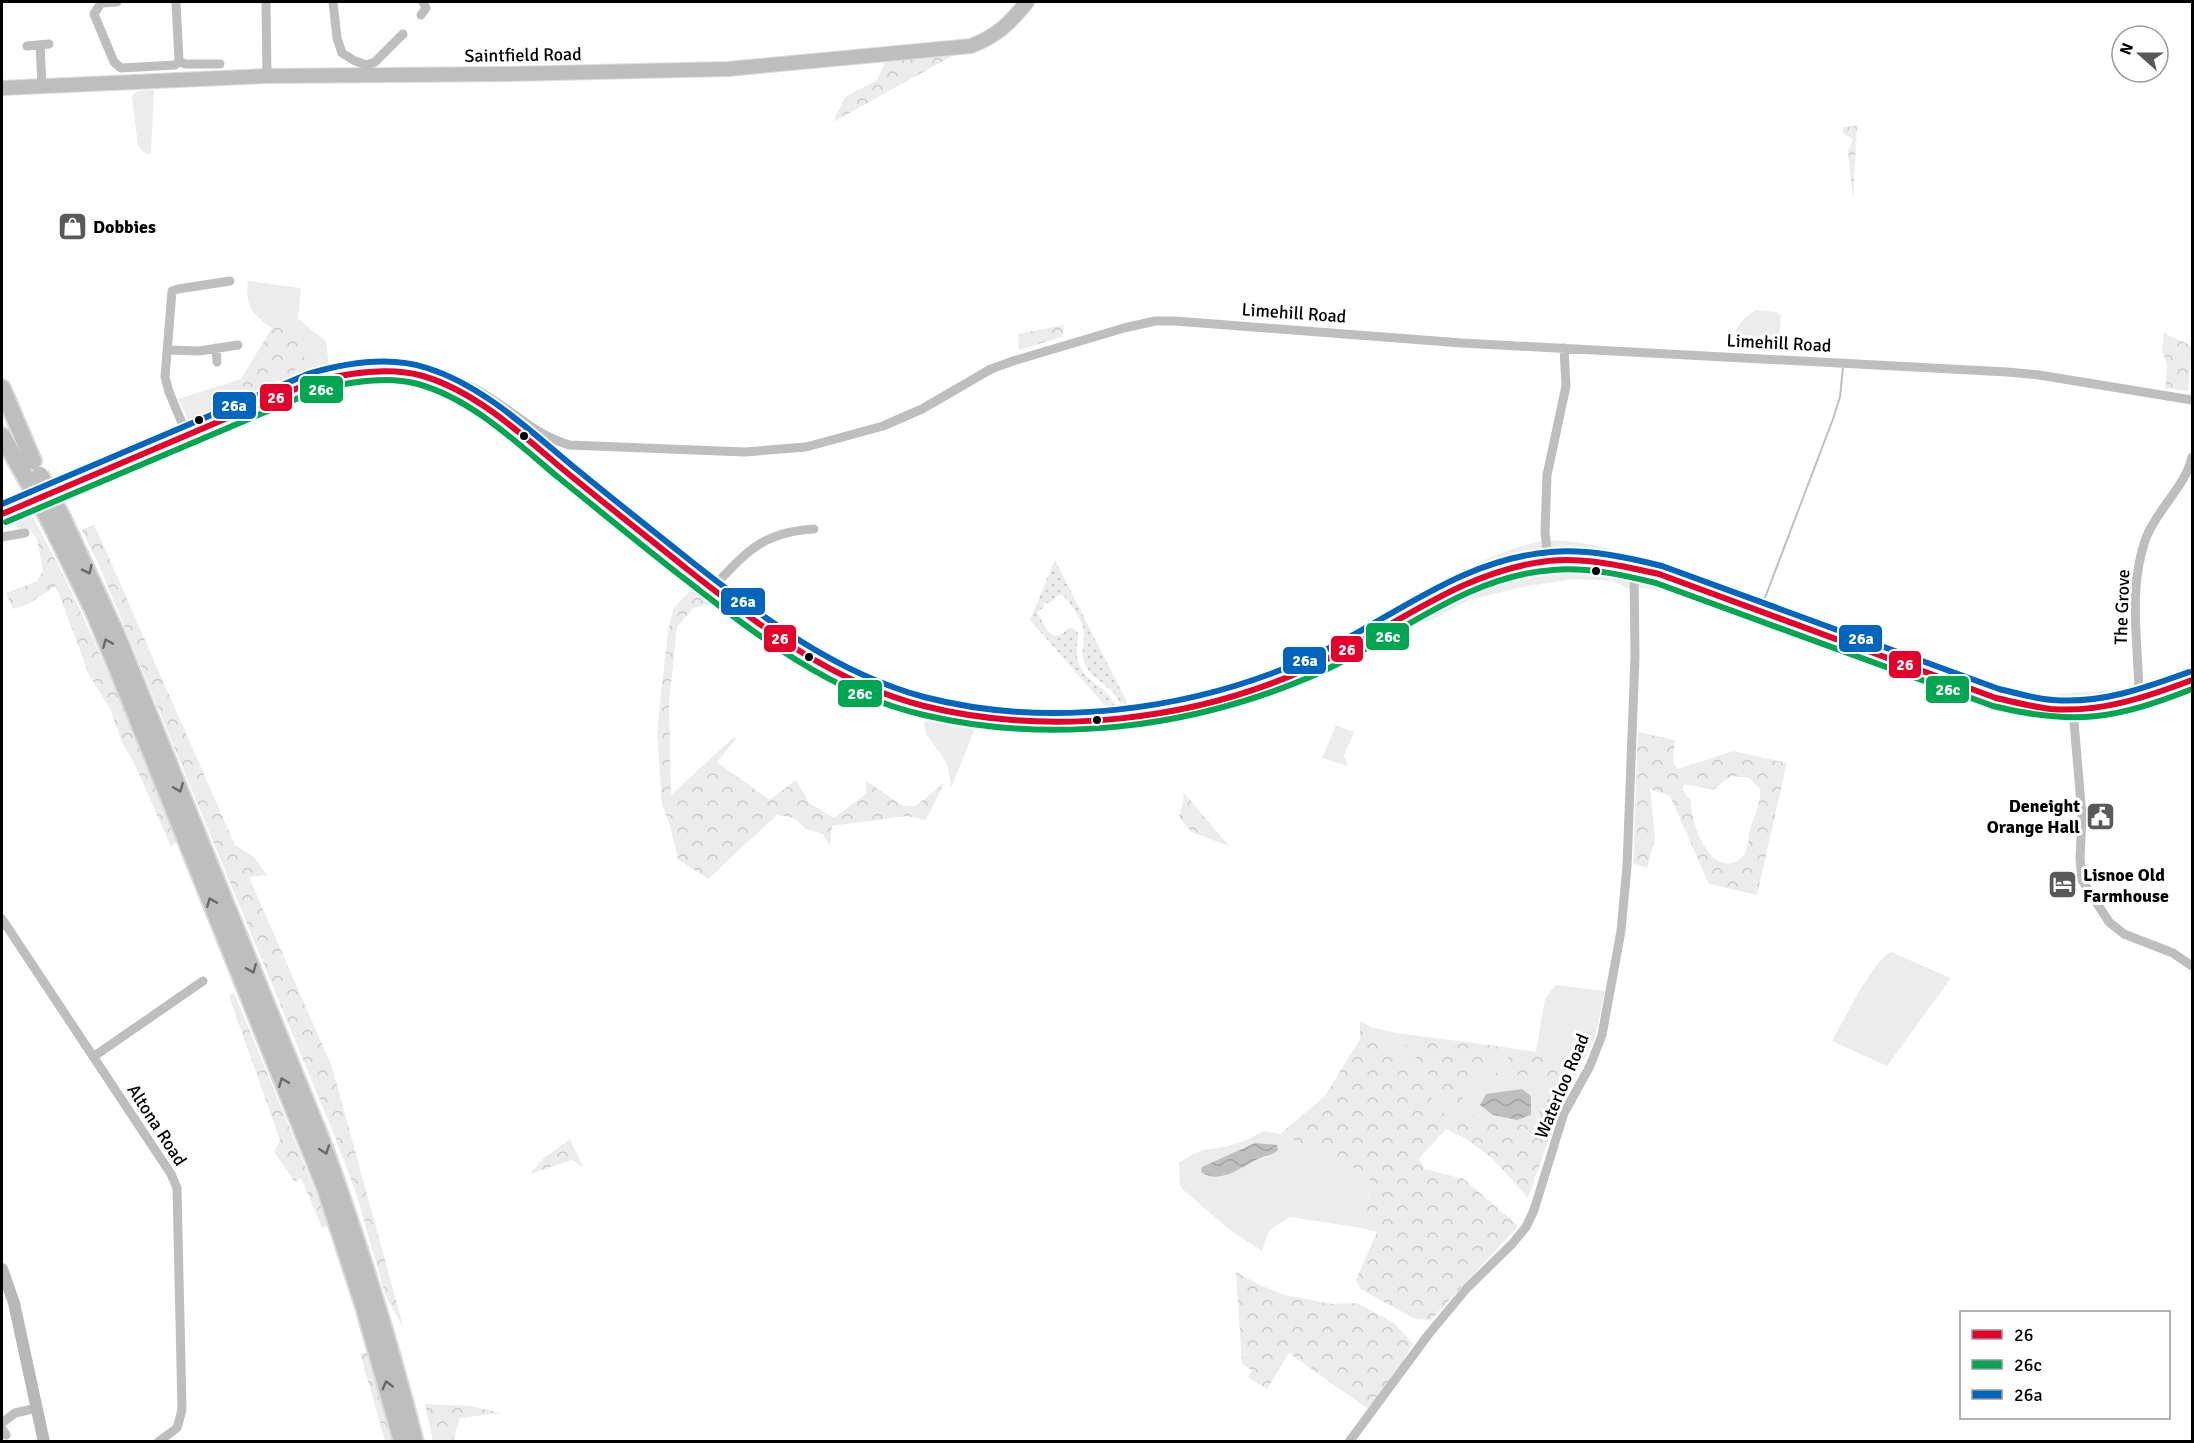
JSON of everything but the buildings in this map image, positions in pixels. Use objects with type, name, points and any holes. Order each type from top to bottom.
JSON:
[{"type":"highway","points":[[2,388],[33,475]]},
{"type":"highway","points":[[2,410],[33,475],[117,636],[321,1138],[376,1302],[415,1442]]},
{"type":"highway","points":[[2,436],[33,475]]},
{"type":"highway","points":[[2,449],[33,475]]},
{"type":"highway","points":[[56,519],[325,1187],[361,1295],[402,1442]]},
{"type":"main road","name":"Saintfield Road","points":[[2,88],[267,76],[728,69],[971,46],[989,39],[1016,16],[1028,2]]},
{"type":"street","points":[[117,2],[101,3],[94,14],[114,62],[121,68],[175,65],[179,61],[176,2]]},
{"type":"street","points":[[266,2],[267,76]]},
{"type":"street","points":[[333,2],[338,56],[367,65],[375,62],[403,34]]},
{"type":"street","points":[[27,46],[44,45],[42,85]]},
{"type":"street","points":[[179,61],[185,64],[220,64]]},
{"type":"street","points":[[187,435],[165,377],[172,291],[230,281]]},
{"type":"street","name":"Limehill Road","points":[[433,380],[441,377],[466,385],[545,435],[569,445],[745,452],[806,447],[883,426],[922,409],[991,369],[1124,328],[1155,321],[1462,343],[2007,372],[2193,400]]},
{"type":"street","points":[[168,350],[199,351],[238,345]]},
{"type":"street","points":[[216,348],[217,362]]},
{"type":"street","points":[[1548,561],[1545,532],[1547,475],[1566,386],[1564,348]]},
{"type":"street","points":[[2,514],[324,378],[397,372],[417,374],[465,395],[506,424],[711,589],[797,651],[852,682],[875,692],[925,707],[958,713],[1024,720],[1061,720],[1124,716],[1190,706],[1262,686],[1311,666],[1467,582],[1489,574],[1548,561],[1600,562],[1659,574],[1996,698],[2051,709],[2073,710],[2100,707],[2139,699],[2193,680]]},
{"type":"street","name":"The Grove","points":[[2139,699],[2136,577],[2146,538],[2158,513],[2190,466],[2193,457]]},
{"type":"street","points":[[711,589],[760,542],[802,530],[814,529]]},
{"type":"street","points":[[2,537],[25,533]]},
{"type":"street","name":"Waterloo Road","points":[[1349,1442],[1428,1335],[1467,1288],[1512,1245],[1526,1227],[1534,1210],[1564,1113],[1590,1066],[1602,1035],[1621,931],[1628,866],[1635,657],[1634,568]]},
{"type":"street","points":[[2073,710],[2082,816],[2080,859],[2082,880],[2109,922],[2124,934],[2173,953],[2193,966]]},
{"type":"street","name":"Altona Road","points":[[2,919],[171,1174],[177,1188],[182,1410],[177,1428],[158,1442]]},
{"type":"street","points":[[93,1057],[203,981]]},
{"type":"street","points":[[2,1269],[14,1304],[44,1442]]},
{"type":"street","points":[[2,1423],[15,1413],[36,1408]]},
{"type":"green space","points":[[954,55],[833,122],[845,97],[877,80],[886,60]]},
{"type":"green space","points":[[154,90],[151,154],[146,154],[138,146],[132,96],[138,91]]},
{"type":"green space","points":[[1857,126],[1853,200],[1848,151],[1853,140],[1843,133],[1843,127]]},
{"type":"green space","points":[[248,281],[301,288],[298,319],[326,341],[329,366],[263,393],[247,395],[249,400],[190,423],[178,399],[241,379],[246,394],[281,327],[272,328],[251,309],[247,290]]},
{"type":"green space","points":[[1757,310],[1777,312],[1781,316],[1778,349],[1731,348],[1733,336],[1739,325]]},
{"type":"green space","points":[[1064,325],[1062,337],[1019,350],[1018,334]]},
{"type":"green space","points":[[281,327],[294,332],[301,340],[306,365],[246,395],[241,379],[272,328]]},
{"type":"green space","points":[[2164,333],[2192,346],[2188,391],[2165,388],[2167,365],[2162,350]]},
{"type":"green space","points":[[29,510],[37,525],[30,530],[19,529],[12,521],[9,521],[2,532],[2,521]]},
{"type":"green space","points":[[94,524],[235,845],[254,857],[267,875],[249,877],[332,1067],[404,1329],[385,1294],[356,1193],[333,1132],[99,565],[82,530]]},
{"type":"green space","points":[[37,525],[112,681],[177,842],[171,847],[136,767],[121,740],[110,708],[89,675],[56,586],[28,604],[13,609],[6,593],[37,581],[43,571],[37,539],[30,530]]},
{"type":"green space","points":[[1551,540],[1602,547],[1684,574],[1590,555],[1534,557],[1476,574],[1385,616],[1485,560],[1528,545]]},
{"type":"green space","points":[[1055,560],[1130,708],[1123,707],[1112,691],[1094,677],[1087,668],[1083,655],[1082,624],[1064,596],[1059,595],[1050,603],[1044,603],[1044,607],[1037,612],[1047,630],[1054,636],[1062,634],[1069,628],[1075,629],[1078,633],[1079,665],[1083,672],[1111,698],[1115,704],[1111,708],[1106,707],[1030,620]]},
{"type":"green space","points":[[1585,565],[1659,579],[1719,601],[1644,588],[1627,588],[1613,581],[1573,579],[1522,587],[1469,600],[1429,621],[1392,630],[1434,603],[1468,589],[1523,571],[1553,566]]},
{"type":"green space","points":[[695,585],[717,602],[693,608],[677,627],[669,703],[671,795],[734,737],[736,739],[717,762],[770,800],[796,780],[809,803],[834,818],[866,794],[866,781],[903,806],[916,806],[944,783],[926,820],[907,816],[832,826],[830,846],[823,834],[806,829],[794,818],[777,815],[708,879],[678,859],[669,822],[662,805],[657,731],[668,631],[673,609]]},
{"type":"green space","points":[[1951,673],[2021,692],[2048,695],[2135,688],[2132,695],[2112,699],[2080,704],[2059,703],[2012,694]]},
{"type":"green space","points":[[928,712],[978,721],[951,788],[948,767],[926,734],[924,726]]},
{"type":"green space","points":[[1336,725],[1354,732],[1344,755],[1348,766],[1322,758]]},
{"type":"green space","points":[[1638,732],[1675,740],[1673,763],[1678,769],[1733,751],[1787,763],[1757,895],[1709,884],[1670,796],[1650,789],[1655,838],[1647,868],[1633,864]],"holes":[[[1731,776],[1749,778],[1760,789],[1760,794],[1747,849],[1739,860],[1723,863],[1715,859],[1702,841],[1693,820],[1691,801],[1682,790],[1684,784],[1713,790]]]},
{"type":"green space","points":[[1183,792],[1229,846],[1191,832],[1179,817],[1184,798]]},
{"type":"green space","points":[[1891,952],[1951,978],[1887,1066],[1832,1041],[1876,965]]},
{"type":"green space","points":[[1555,985],[1605,991],[1595,1038],[1562,1102],[1577,1059],[1536,1052],[1545,999]]},
{"type":"green space","points":[[234,992],[329,1225],[322,1228],[301,1178],[295,1182],[274,1152],[280,1140],[229,996]]},
{"type":"green space","points":[[1360,1021],[1371,1027],[1445,1114],[1446,1129],[1419,1159],[1425,1169],[1464,1179],[1518,1226],[1431,1320],[1415,1319],[1361,1289],[1356,1280],[1377,1232],[1361,1228],[1368,1200],[1370,1176],[1280,1134],[1325,1096],[1360,1039]]},
{"type":"green space","points":[[1371,1027],[1396,1033],[1454,1108],[1505,1047],[1515,1049],[1491,1080],[1528,1075],[1545,1087],[1535,1128],[1458,1116],[1449,1130],[1446,1129],[1445,1114]]},
{"type":"green space","points":[[1396,1033],[1505,1047],[1454,1108]]},
{"type":"green space","points":[[1515,1049],[1577,1058],[1528,1198],[1494,1160],[1469,1141],[1449,1130],[1458,1116],[1480,1115],[1535,1128],[1545,1087],[1528,1075],[1490,1081]]},
{"type":"green space","points":[[1263,1131],[1280,1134],[1370,1176],[1368,1200],[1361,1228],[1290,1217],[1269,1230],[1262,1251],[1230,1230],[1180,1187],[1179,1162],[1202,1150],[1225,1147],[1247,1140]],"holes":[[[1243,1147],[1273,1156],[1259,1159],[1219,1177]]]},
{"type":"green space","points":[[570,1139],[583,1167],[572,1160],[530,1174],[544,1158]]},
{"type":"green space","points":[[1236,1272],[1284,1295],[1333,1304],[1357,1303],[1394,1323],[1413,1344],[1368,1409],[1289,1353],[1267,1389],[1248,1377],[1252,1370],[1242,1364]]},
{"type":"green space","points":[[360,1353],[369,1353],[391,1441],[385,1441]]},
{"type":"green space","points":[[425,1404],[471,1406],[501,1413],[460,1418],[453,1441],[433,1441]]},
{"type":"water","points":[[1522,1089],[1531,1096],[1531,1115],[1517,1120],[1493,1115],[1480,1105],[1486,1094]]},
{"type":"water","points":[[1255,1143],[1277,1145],[1278,1150],[1224,1176],[1209,1176],[1201,1172],[1202,1167]]},
{"type":"waterway","points":[[1763,603],[1833,419],[1840,397],[1843,367]]},
{"type":"transit line","name":"26a","points":[[2,504],[308,374],[352,364],[398,362],[413,364],[448,376],[506,411],[719,583],[801,642],[830,659],[891,687],[971,707],[1020,712],[1068,713],[1118,710],[1166,703],[1214,692],[1260,678],[1305,660],[1454,579],[1517,557],[1565,551],[1607,554],[1662,566],[1999,689],[2033,697],[2071,701],[2088,700],[2123,694],[2189,672]]},
{"type":"transit line","name":"26","points":[[2,514],[312,382],[353,374],[396,371],[423,376],[443,383],[498,416],[714,590],[770,631],[828,668],[891,696],[924,706],[972,715],[1021,721],[1071,722],[1170,711],[1219,700],[1311,667],[1455,589],[1516,567],[1562,560],[1604,563],[1659,574],[1996,698],[2030,706],[2069,710],[2087,709],[2141,698],[2192,680]]},
{"type":"transit line","name":"26c","points":[[6,522],[315,391],[353,382],[392,380],[418,384],[438,391],[475,411],[709,598],[795,659],[857,693],[924,715],[973,724],[1022,729],[1071,730],[1169,719],[1217,709],[1264,695],[1310,677],[1340,663],[1428,613],[1488,584],[1520,575],[1566,569],[1605,572],[1656,583],[1993,706],[2022,712],[2072,717],[2117,713],[2192,689]]},
{"type":"place","name":"Dobbies","points":[[72,227]]},
{"type":"place","name":"Deneight Orange Hall","points":[[2101,816]]},
{"type":"place","name":"Lisnoe Old Farmhouse","points":[[2062,885]]}]
